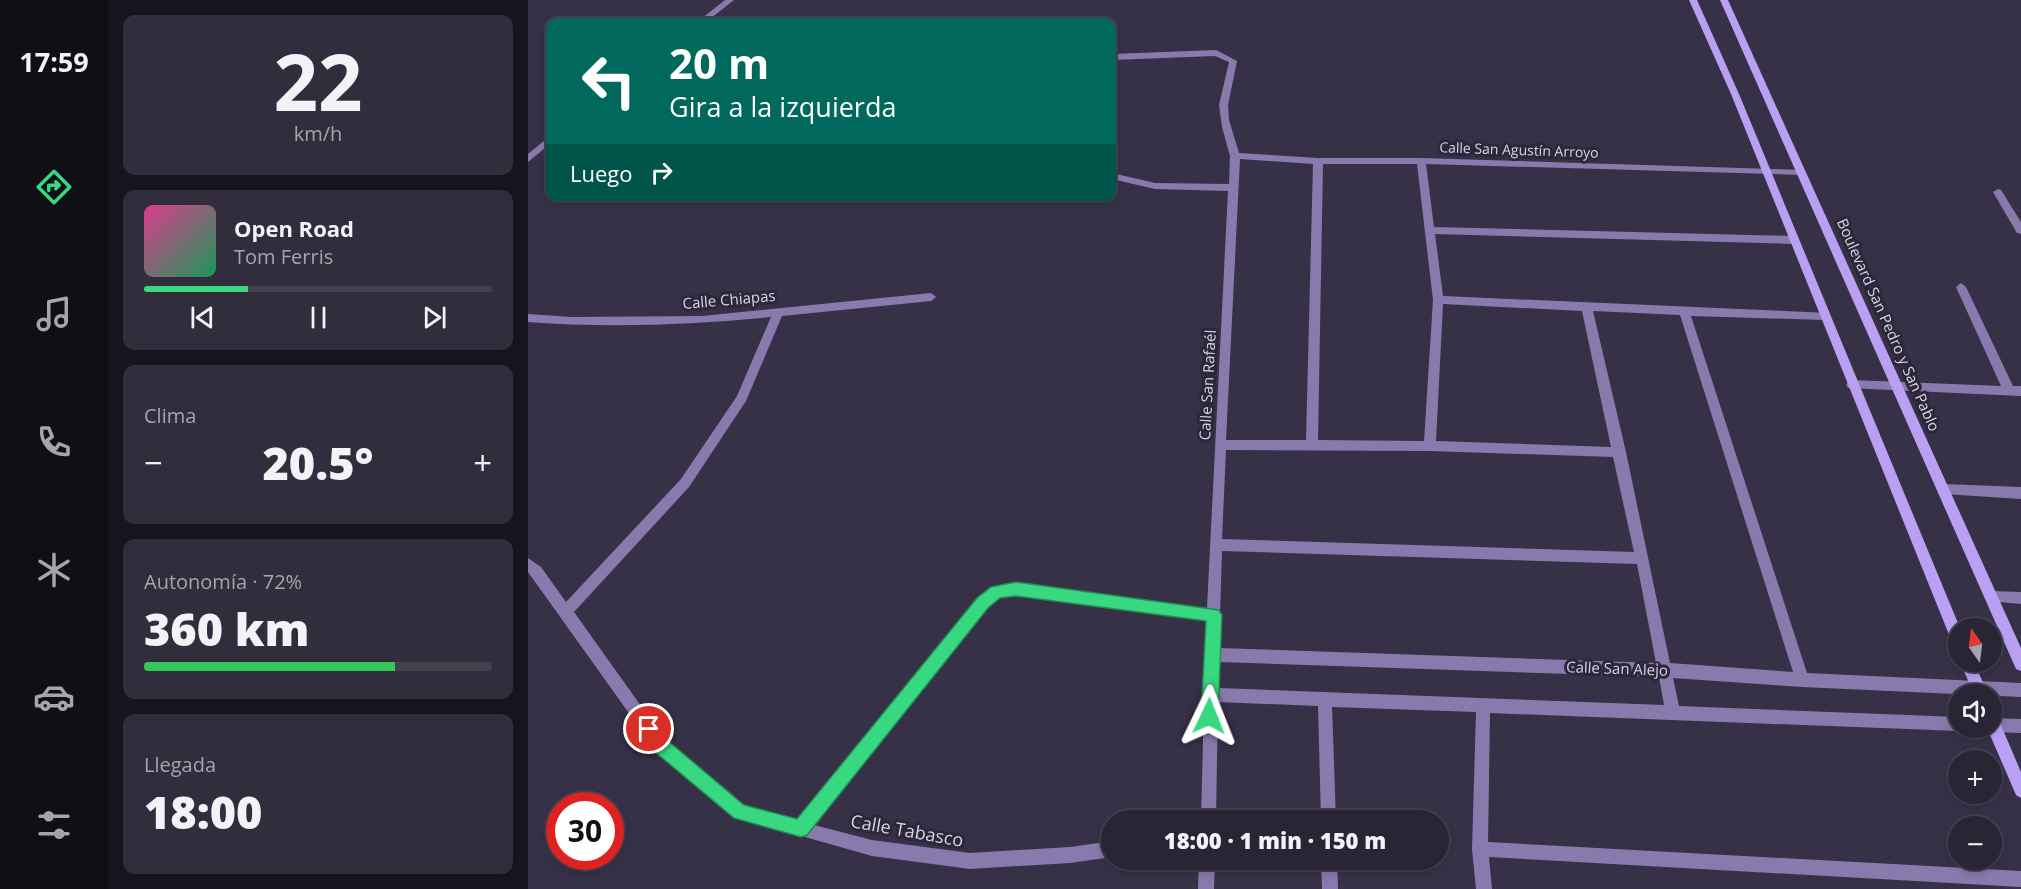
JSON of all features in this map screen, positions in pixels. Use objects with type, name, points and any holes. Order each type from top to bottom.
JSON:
[{"type":"main road","points":[[1693,0],[1766,171],[1949,618]]},
{"type":"main road","name":"Boulevard San Pedro y San Pablo","points":[[1724,0],[2021,664]]},
{"type":"main road","points":[[1999,738],[2021,790]]},
{"type":"street","points":[[706,18],[730,0]]},
{"type":"street","name":"Calle San Rafaél","points":[[1116,57],[1216,53],[1233,61],[1233,74],[1224,98],[1224,118],[1235,156],[1220,445],[1210,695],[1208,810]]},
{"type":"street","points":[[528,159],[546,143]]},
{"type":"street","name":"Calle San Agustín Arroyo","points":[[1235,156],[1318,161],[1421,161],[1802,172]]},
{"type":"street","points":[[1312,446],[1318,161]]},
{"type":"street","points":[[1421,161],[1438,300],[1430,446]]},
{"type":"street","points":[[1116,177],[1155,186],[1233,188]]},
{"type":"street","points":[[1998,192],[2020,226]]},
{"type":"street","points":[[1428,230],[1794,240]]},
{"type":"street","points":[[1852,385],[2015,390],[1961,287]]},
{"type":"street","name":"Calle Chiapas","points":[[528,318],[572,321],[702,320],[931,297]]},
{"type":"street","points":[[1438,300],[1685,313],[1825,316]]},
{"type":"street","points":[[1586,306],[1620,452],[1673,714]]},
{"type":"street","points":[[565,612],[686,483],[742,398],[779,311]]},
{"type":"street","points":[[1685,313],[1802,680]]},
{"type":"street","points":[[1220,445],[1430,446],[1620,452]]},
{"type":"street","points":[[1944,489],[2021,493]]},
{"type":"street","points":[[1216,545],[1642,558]]},
{"type":"street","name":"Calle Tabasco","points":[[528,564],[536,571],[661,746],[740,812],[872,848],[970,861],[1070,855],[1101,851]]},
{"type":"street","points":[[801,829],[983,603],[996,592],[1016,589],[1214,615]]},
{"type":"street","points":[[1992,597],[2021,598]]},
{"type":"street","name":"Calle San Alejo","points":[[1213,655],[1664,670],[1948,690]]},
{"type":"street","name":"Calle San Alejo","points":[[2002,691],[2021,690]]},
{"type":"street","points":[[1210,695],[1948,724]]},
{"type":"street","points":[[1325,701],[1328,810]]},
{"type":"street","points":[[1483,707],[1480,849],[1484,889]]},
{"type":"street","points":[[2002,725],[2021,726]]},
{"type":"street","points":[[1480,849],[2021,879]]},
{"type":"street","points":[[1206,889],[1207,870]]},
{"type":"street","points":[[1329,870],[1330,889]]},
{"type":"route","points":[[649,729],[661,746],[740,812],[801,829],[983,603],[996,592],[1016,589],[1214,615],[1209,716]]}]
